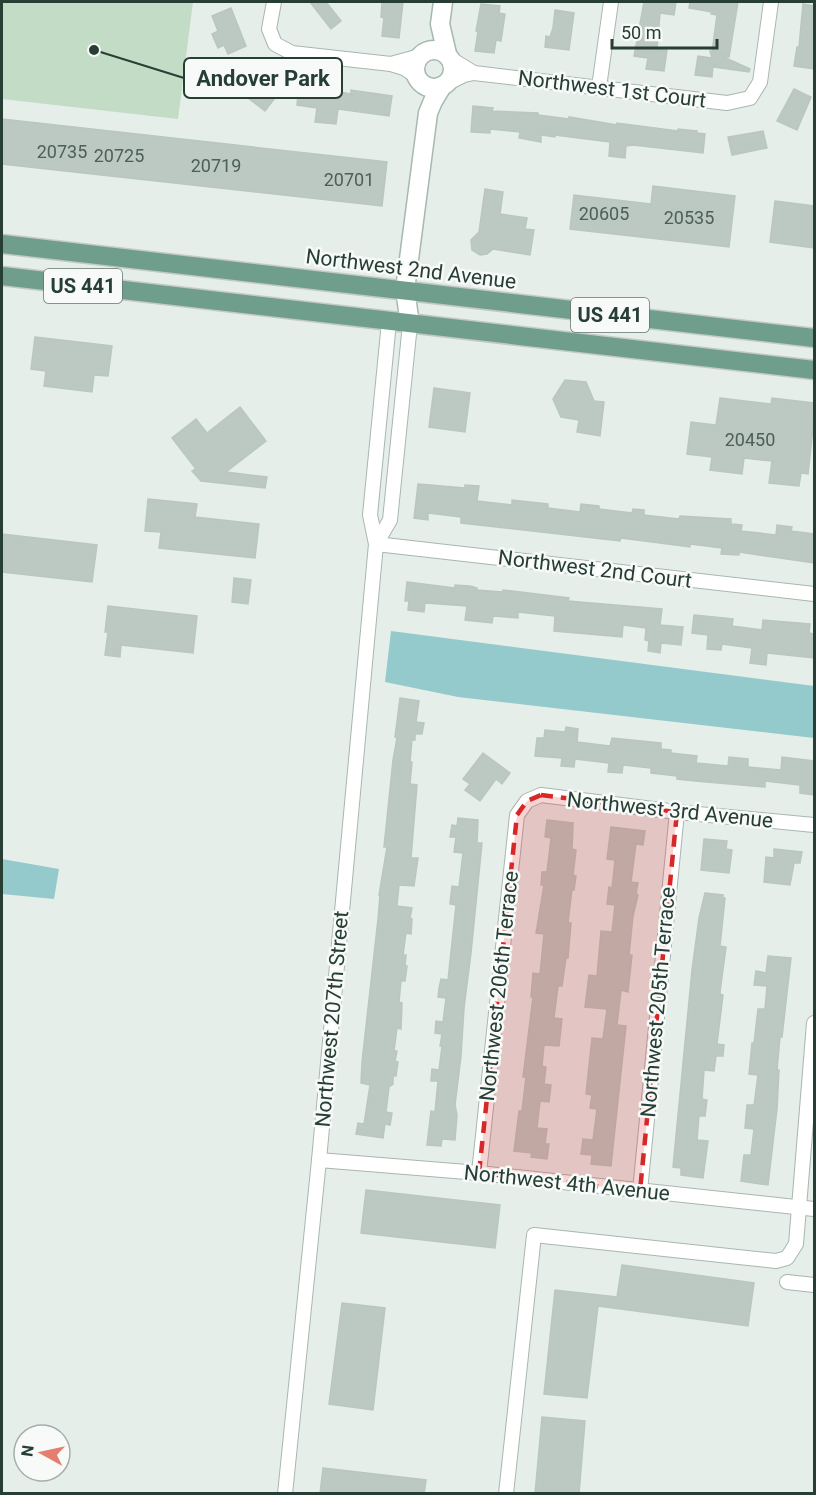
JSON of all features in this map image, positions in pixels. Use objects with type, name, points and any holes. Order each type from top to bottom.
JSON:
[{"type":"main road","name":"Northwest 2nd Avenue","points":[[2,244],[814,338]]},
{"type":"main road","name":"US 441","points":[[2,276],[814,370]]},
{"type":"street","points":[[274,2],[269,29],[275,44],[292,53],[391,64],[404,68],[430,88],[445,84],[453,71],[440,24]]},
{"type":"street","points":[[418,79],[416,63],[440,24],[443,2]]},
{"type":"street","points":[[599,87],[611,2]]},
{"type":"street","name":"Northwest 1st Court","points":[[445,84],[458,77],[474,73],[727,103],[750,98],[760,82],[771,2]]},
{"type":"street","points":[[391,64],[435,49],[449,56]]},
{"type":"street","name":"Northwest 1st Court","points":[[449,56],[474,73]]},
{"type":"street","name":"Northwest 207th Street","points":[[418,79],[424,91],[428,113]]},
{"type":"street","name":"Northwest 207th Street","points":[[376,544],[390,520],[410,324],[405,290],[428,113],[445,84]]},
{"type":"street","name":"Northwest 207th Street","points":[[285,1494],[319,1160],[376,544],[370,515],[389,322],[405,290]]},
{"type":"street","name":"Northwest 2nd Court","points":[[376,544],[814,594]]},
{"type":"street","name":"Northwest 3rd Avenue","points":[[527,801],[541,795],[677,812],[814,825]]},
{"type":"street","name":"Northwest 206th Terrace","points":[[478,1173],[517,815],[527,801]]},
{"type":"street","name":"Northwest 205th Terrace","points":[[640,1191],[677,812]]},
{"type":"street","points":[[506,1494],[534,1235],[776,1261],[787,1258],[796,1244],[814,1023]]},
{"type":"street","name":"Northwest 4th Avenue","points":[[319,1160],[478,1173],[814,1209]]},
{"type":"street","points":[[787,1282],[814,1286]]},
{"type":"highlighted area","points":[[541,795],[677,812],[640,1191],[479,1173],[517,815],[527,801]]},
{"type":"green space","points":[[2,2],[193,2],[178,119],[2,99]]},
{"type":"water","points":[[391,631],[814,686],[814,738],[458,697],[385,682]]},
{"type":"water","points":[[2,859],[59,869],[54,899],[2,894]]},
{"type":"building","points":[[310,2],[326,2],[341,21],[331,29]]},
{"type":"building","points":[[382,2],[403,2],[399,38],[382,36],[384,18],[381,17]]},
{"type":"building","points":[[644,2],[676,2],[674,15],[660,13],[657,49],[667,50],[664,71],[646,69],[648,58],[634,56]]},
{"type":"building","points":[[690,2],[738,2],[729,57],[719,55],[750,69],[749,72],[713,65],[712,77],[695,75],[698,56],[712,58],[710,51],[712,52],[717,15],[689,8]]},
{"type":"building","points":[[481,4],[500,6],[499,13],[505,14],[501,41],[496,40],[494,53],[475,51]]},
{"type":"building","points":[[803,4],[814,6],[814,69],[794,66],[797,47],[799,47]]},
{"type":"building","points":[[231,8],[246,46],[228,54],[224,45],[218,48],[212,34],[218,31],[212,16]]},
{"type":"building","points":[[555,10],[574,13],[569,50],[545,47],[546,36],[550,37],[553,28]]},
{"type":"building","points":[[255,59],[270,70],[261,81],[278,94],[265,111],[234,87]]},
{"type":"building","points":[[299,85],[351,94],[351,90],[392,96],[389,116],[338,109],[336,124],[315,122],[317,108],[297,105]]},
{"type":"building","points":[[794,89],[811,97],[797,130],[777,121]]},
{"type":"building","points":[[473,106],[493,108],[492,111],[538,113],[538,115],[569,119],[569,117],[617,125],[617,123],[678,131],[678,129],[697,131],[697,133],[705,134],[703,153],[633,145],[626,146],[625,158],[609,156],[610,142],[541,135],[541,142],[519,138],[520,132],[490,129],[490,133],[471,132]]},
{"type":"building","points":[[2,119],[387,162],[382,206],[2,164]]},
{"type":"building","points":[[763,131],[767,148],[732,155],[728,137]]},
{"type":"building","points":[[653,186],[735,196],[729,247],[570,229],[574,195],[651,204]]},
{"type":"building","points":[[485,189],[503,192],[500,214],[527,218],[525,229],[534,230],[530,255],[493,249],[487,254],[480,255],[472,250],[471,240],[479,232]]},
{"type":"building","points":[[775,201],[814,206],[814,248],[770,242]]},
{"type":"building","points":[[35,337],[112,346],[108,376],[94,375],[92,392],[44,386],[46,371],[31,369]]},
{"type":"building","points":[[565,380],[586,382],[594,401],[604,402],[600,436],[577,432],[579,420],[561,417],[553,399]]},
{"type":"building","points":[[434,388],[470,393],[465,432],[429,427]]},
{"type":"building","points":[[720,398],[771,404],[772,398],[814,403],[808,474],[801,473],[799,486],[769,483],[772,461],[744,458],[742,474],[710,470],[712,457],[687,454],[691,422],[716,425]]},
{"type":"building","points":[[240,407],[266,441],[226,472],[267,477],[265,488],[201,481],[192,471],[196,469],[172,438],[196,419],[207,433]]},
{"type":"building","points":[[418,484],[465,488],[465,485],[479,486],[477,501],[512,505],[512,500],[548,504],[548,508],[580,512],[581,504],[632,513],[633,509],[644,510],[644,515],[679,519],[680,516],[731,519],[731,524],[742,525],[741,531],[776,535],[777,525],[792,527],[791,531],[814,534],[814,563],[739,552],[739,555],[721,554],[722,548],[690,544],[690,547],[621,538],[620,541],[461,523],[461,517],[428,513],[428,520],[414,518]]},
{"type":"building","points":[[148,499],[197,504],[195,517],[259,524],[255,558],[159,548],[161,532],[145,531]]},
{"type":"building","points":[[2,534],[97,545],[92,582],[2,572]]},
{"type":"building","points":[[234,578],[251,580],[248,604],[232,602]]},
{"type":"building","points":[[407,582],[455,588],[455,585],[470,586],[477,590],[503,592],[503,590],[569,598],[568,601],[662,609],[660,625],[683,627],[681,645],[661,643],[660,653],[648,651],[649,641],[645,640],[646,628],[623,625],[622,637],[554,631],[555,616],[518,612],[518,618],[493,616],[492,623],[465,620],[467,606],[425,603],[424,612],[408,610],[409,601],[405,601]]},
{"type":"building","points":[[108,606],[197,616],[193,653],[121,645],[120,657],[105,655]]},
{"type":"building","points":[[694,615],[733,619],[732,626],[762,630],[763,620],[810,624],[809,633],[814,634],[814,658],[767,653],[766,665],[750,663],[752,648],[722,644],[721,650],[707,649],[708,635],[692,633]]},
{"type":"building","points":[[400,698],[419,701],[416,722],[424,723],[422,734],[415,734],[415,740],[412,740],[410,784],[417,785],[411,858],[418,858],[414,886],[399,885],[397,906],[412,908],[410,918],[412,919],[411,934],[406,933],[403,955],[406,955],[405,966],[407,966],[405,981],[401,981],[399,1002],[402,1003],[401,1029],[397,1028],[394,1051],[397,1051],[395,1061],[398,1062],[396,1076],[393,1076],[393,1084],[389,1087],[386,1112],[392,1113],[390,1125],[385,1124],[383,1138],[356,1134],[358,1123],[364,1124],[370,1085],[361,1083],[362,1062],[379,895],[387,847],[384,847]]},
{"type":"building","points":[[566,727],[578,729],[577,742],[610,746],[612,738],[661,743],[661,749],[671,750],[671,753],[697,756],[696,763],[728,766],[729,757],[748,759],[748,767],[781,770],[782,757],[814,761],[814,795],[800,793],[800,785],[765,781],[765,787],[677,779],[677,776],[651,773],[651,768],[623,765],[622,773],[608,772],[609,763],[575,759],[574,767],[561,766],[562,758],[535,756],[537,738],[544,738],[545,730],[565,732]]},
{"type":"building","points":[[483,753],[510,773],[502,784],[496,779],[480,801],[465,790],[470,784],[463,779]]},
{"type":"building","points":[[458,818],[478,820],[477,843],[482,843],[455,1105],[457,1115],[455,1140],[442,1139],[441,1146],[427,1145],[431,1111],[435,1112],[438,1081],[431,1081],[432,1069],[439,1070],[442,1046],[440,1046],[442,1034],[435,1033],[436,1021],[443,1022],[446,998],[438,997],[439,988],[441,979],[448,980],[456,905],[450,904],[452,886],[459,887],[463,853],[454,852],[456,837],[450,837],[452,825],[457,826]]},
{"type":"building","points":[[547,820],[573,823],[572,849],[576,850],[573,875],[576,876],[568,923],[571,923],[568,958],[566,958],[562,986],[558,986],[554,1018],[562,1019],[559,1046],[544,1045],[542,1066],[546,1067],[544,1084],[551,1085],[549,1102],[540,1101],[537,1128],[547,1129],[545,1144],[549,1144],[547,1159],[531,1157],[532,1153],[514,1151],[526,1077],[523,1077],[533,997],[531,997],[533,973],[540,974],[544,934],[536,933],[544,885],[541,885],[542,872],[547,872],[551,838],[545,837]]},
{"type":"building","points":[[611,827],[645,831],[643,845],[636,844],[631,882],[638,883],[636,894],[638,895],[633,916],[628,992],[621,990],[617,1025],[626,1026],[611,1166],[591,1164],[592,1155],[581,1154],[583,1139],[593,1140],[597,1109],[590,1108],[592,1095],[586,1094],[592,1038],[603,1039],[607,1009],[585,1007],[589,975],[597,976],[601,931],[612,932],[615,905],[607,904],[609,887],[612,888],[615,860],[607,859]]},
{"type":"building","points":[[704,839],[727,841],[726,849],[732,850],[729,873],[701,870]]},
{"type":"building","points":[[774,849],[802,852],[800,863],[794,863],[790,885],[764,882],[766,857],[774,858]]},
{"type":"building","points":[[705,893],[723,895],[725,898],[720,946],[726,947],[720,992],[723,995],[717,1044],[724,1045],[723,1056],[716,1056],[714,1071],[704,1070],[702,1099],[707,1100],[705,1116],[699,1116],[697,1140],[708,1141],[703,1178],[681,1175],[681,1168],[673,1167],[692,970]]},
{"type":"building","points":[[768,956],[791,958],[782,1037],[780,1037],[777,1109],[768,1185],[741,1181],[744,1155],[751,1155],[754,1129],[745,1128],[747,1105],[754,1105],[758,1075],[749,1074],[752,1043],[754,1043],[758,1009],[765,1009],[767,986],[754,985],[756,971],[766,973]]},
{"type":"building","points":[[366,1190],[500,1205],[495,1248],[361,1233]]},
{"type":"building","points":[[622,1265],[754,1283],[748,1326],[598,1306],[587,1398],[544,1394],[555,1290],[617,1297]]},
{"type":"building","points":[[342,1303],[385,1308],[373,1410],[329,1404]]},
{"type":"building","points":[[542,1417],[585,1421],[579,1494],[535,1494]]},
{"type":"building","points":[[323,1468],[426,1480],[424,1494],[320,1494]]},
{"type":"place","name":"Andover Park","points":[[94,50]]}]
